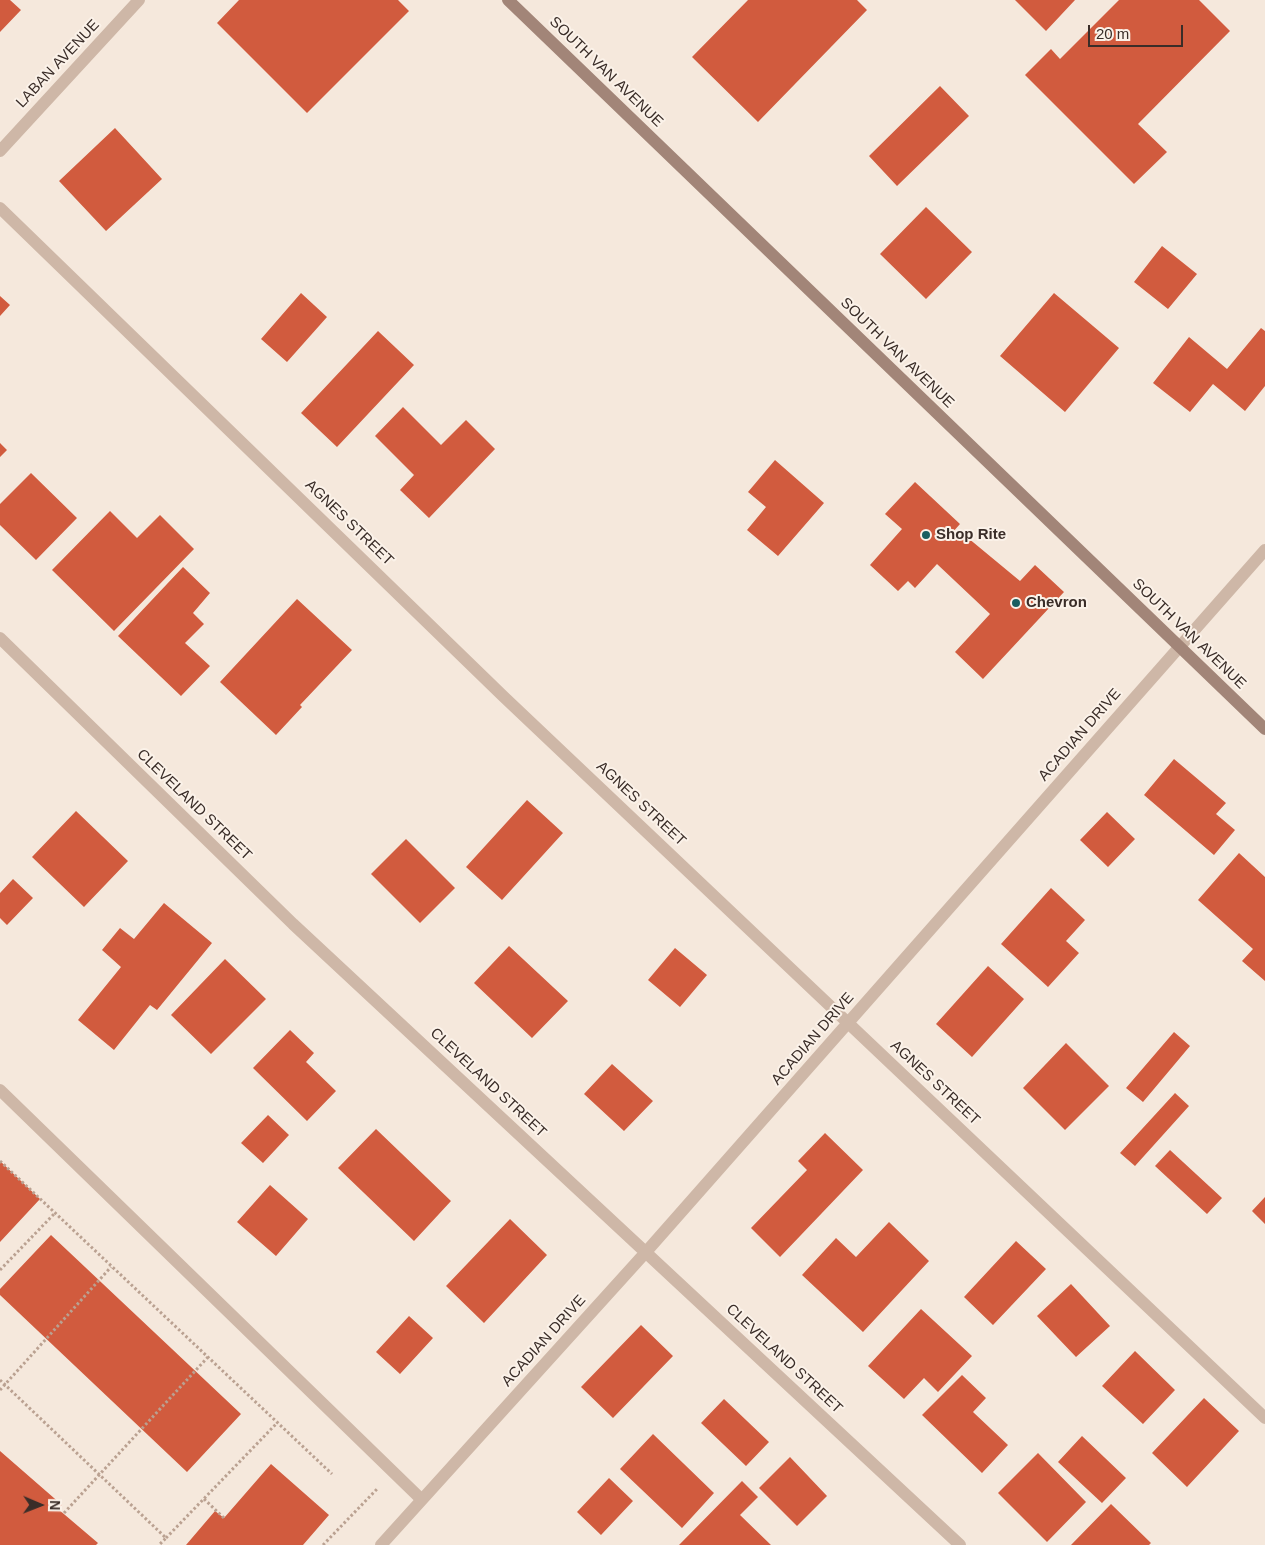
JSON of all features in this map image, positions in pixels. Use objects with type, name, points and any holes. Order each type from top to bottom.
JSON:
[{"type":"main road","name":"SOUTH VAN AVENUE","points":[[508,0],[1265,729]]},
{"type":"street","name":"LABAN AVENUE","points":[[0,151],[139,0]]},
{"type":"street","name":"AGNES STREET","points":[[0,208],[504,697],[1265,1418]]},
{"type":"street","name":"ACADIAN DRIVE","points":[[381,1545],[646,1252],[1265,550]]},
{"type":"street","name":"CLEVELAND STREET","points":[[0,638],[293,924],[960,1545]]},
{"type":"street","points":[[0,1090],[421,1499]]},
{"type":"path","points":[[0,1161],[332,1474]]},
{"type":"path","points":[[0,1270],[55,1213]]},
{"type":"path","points":[[0,1390],[111,1267]]},
{"type":"path","points":[[64,1513],[208,1357]]},
{"type":"path","points":[[0,1380],[166,1538]]},
{"type":"path","points":[[159,1545],[277,1422]]},
{"type":"path","points":[[323,1545],[394,1472]]},
{"type":"path","points":[[204,1499],[224,1518]]},
{"type":"building","points":[[0,0],[10,0],[21,10],[0,32]]},
{"type":"building","points":[[239,0],[398,0],[409,11],[307,113],[217,23]]},
{"type":"building","points":[[748,0],[857,0],[867,10],[758,122],[692,57]]},
{"type":"building","points":[[1015,0],[1075,0],[1046,31]]},
{"type":"building","points":[[1119,0],[1199,0],[1230,31],[1138,124],[1167,152],[1134,184],[1025,75],[1051,49],[1060,59]]},
{"type":"building","points":[[940,86],[969,116],[897,186],[869,156]]},
{"type":"building","points":[[115,128],[162,179],[106,231],[59,181]]},
{"type":"building","points":[[926,207],[972,252],[926,299],[880,254]]},
{"type":"building","points":[[1162,246],[1197,274],[1168,309],[1134,282]]},
{"type":"building","points":[[301,293],[327,317],[287,362],[261,339]]},
{"type":"building","points":[[1054,293],[1119,348],[1065,412],[1000,356]]},
{"type":"building","points":[[0,296],[10,305],[0,316]]},
{"type":"building","points":[[1261,328],[1265,331],[1265,386],[1245,411],[1213,384],[1190,412],[1153,383],[1189,337],[1227,369]]},
{"type":"building","points":[[378,331],[414,365],[337,447],[301,413]]},
{"type":"building","points":[[403,407],[441,445],[466,420],[495,449],[429,518],[400,490],[414,475],[375,436]]},
{"type":"building","points":[[0,443],[7,450],[0,457]]},
{"type":"building","points":[[775,460],[824,503],[778,556],[747,530],[766,507],[748,492]]},
{"type":"building","points":[[31,473],[77,518],[36,560],[0,525],[0,504]]},
{"type":"building","name":"Chevron","points":[[915,482],[960,524],[952,533],[957,538],[962,533],[1020,581],[1035,565],[1064,592],[983,679],[955,652],[990,614],[937,564],[915,588],[908,581],[898,591],[870,565],[902,529],[885,514]]},
{"type":"building","points":[[110,511],[137,538],[160,515],[194,549],[114,631],[52,570]]},
{"type":"building","points":[[183,567],[210,593],[193,613],[204,624],[185,643],[210,666],[181,696],[118,636]]},
{"type":"building","points":[[297,599],[352,650],[300,705],[302,707],[276,735],[220,682]]},
{"type":"building","points":[[1174,759],[1226,803],[1216,814],[1235,830],[1214,855],[1144,795]]},
{"type":"building","points":[[527,800],[563,833],[502,900],[466,867]]},
{"type":"building","points":[[76,811],[128,861],[84,907],[32,857]]},
{"type":"building","points":[[1107,812],[1135,839],[1108,867],[1080,840]]},
{"type":"building","points":[[406,839],[455,888],[420,923],[371,874]]},
{"type":"building","points":[[1239,853],[1265,877],[1265,981],[1242,961],[1253,949],[1198,900]]},
{"type":"building","points":[[13,879],[33,898],[7,925],[0,918],[0,893]]},
{"type":"building","points":[[1051,888],[1085,920],[1066,941],[1079,953],[1048,987],[1001,944]]},
{"type":"building","points":[[164,903],[212,943],[157,1010],[150,1005],[114,1050],[78,1020],[121,967],[102,950],[120,928],[134,939]]},
{"type":"building","points":[[509,946],[568,1001],[532,1038],[474,983]]},
{"type":"building","points":[[675,948],[707,975],[680,1007],[648,980]]},
{"type":"building","points":[[225,959],[266,999],[211,1054],[171,1015]]},
{"type":"building","points":[[988,966],[1024,999],[972,1057],[936,1024]]},
{"type":"building","points":[[290,1030],[314,1053],[306,1062],[336,1091],[307,1121],[253,1068]]},
{"type":"building","points":[[1174,1032],[1190,1046],[1143,1102],[1126,1088]]},
{"type":"building","points":[[1066,1043],[1109,1086],[1065,1130],[1023,1088]]},
{"type":"building","points":[[612,1064],[653,1101],[624,1131],[584,1094]]},
{"type":"building","points":[[1175,1093],[1189,1106],[1135,1166],[1120,1153]]},
{"type":"building","points":[[268,1115],[289,1135],[263,1163],[241,1143]]},
{"type":"building","points":[[376,1129],[451,1201],[414,1241],[338,1168]]},
{"type":"building","points":[[825,1133],[863,1170],[780,1257],[751,1228],[807,1170],[798,1161]]},
{"type":"building","points":[[1170,1150],[1222,1198],[1207,1214],[1155,1166]]},
{"type":"building","points":[[0,1161],[40,1199],[0,1242]]},
{"type":"building","points":[[270,1185],[308,1219],[276,1256],[237,1222]]},
{"type":"building","points":[[1265,1197],[1265,1224],[1252,1211]]},
{"type":"building","points":[[510,1219],[547,1255],[484,1323],[446,1286]]},
{"type":"building","points":[[889,1222],[929,1261],[863,1332],[802,1275],[836,1238],[856,1257]]},
{"type":"building","points":[[51,1235],[241,1414],[187,1472],[0,1295],[0,1289]]},
{"type":"building","points":[[1016,1241],[1046,1269],[993,1325],[964,1297]]},
{"type":"building","points":[[1071,1284],[1110,1326],[1076,1357],[1037,1316]]},
{"type":"building","points":[[921,1309],[972,1356],[938,1392],[924,1378],[904,1399],[868,1366]]},
{"type":"building","points":[[409,1316],[433,1338],[400,1374],[376,1352]]},
{"type":"building","points":[[641,1325],[673,1356],[613,1418],[581,1387]]},
{"type":"building","points":[[1135,1351],[1175,1390],[1143,1424],[1102,1386]]},
{"type":"building","points":[[962,1375],[986,1398],[973,1412],[1008,1445],[982,1473],[922,1415]]},
{"type":"building","points":[[1204,1398],[1239,1431],[1187,1487],[1152,1453]]},
{"type":"building","points":[[724,1399],[769,1442],[746,1466],[701,1423]]},
{"type":"building","points":[[653,1434],[714,1493],[682,1528],[620,1469]]},
{"type":"building","points":[[1082,1436],[1126,1478],[1102,1503],[1058,1462]]},
{"type":"building","points":[[0,1451],[62,1505],[58,1509],[98,1543],[96,1545],[0,1545]]},
{"type":"building","points":[[1038,1453],[1086,1502],[1047,1542],[998,1493]]},
{"type":"building","points":[[790,1457],[827,1496],[797,1526],[759,1488]]},
{"type":"building","points":[[271,1464],[329,1515],[303,1545],[186,1545],[215,1511],[224,1518]]},
{"type":"building","points":[[609,1478],[633,1501],[601,1535],[577,1512]]},
{"type":"building","points":[[742,1481],[758,1497],[740,1515],[771,1545],[679,1545]]},
{"type":"building","points":[[1111,1504],[1151,1543],[1149,1545],[1071,1545]]},
{"type":"place","name":"Shop Rite","points":[[926,535]]},
{"type":"place","name":"Chevron","points":[[1016,603]]}]
